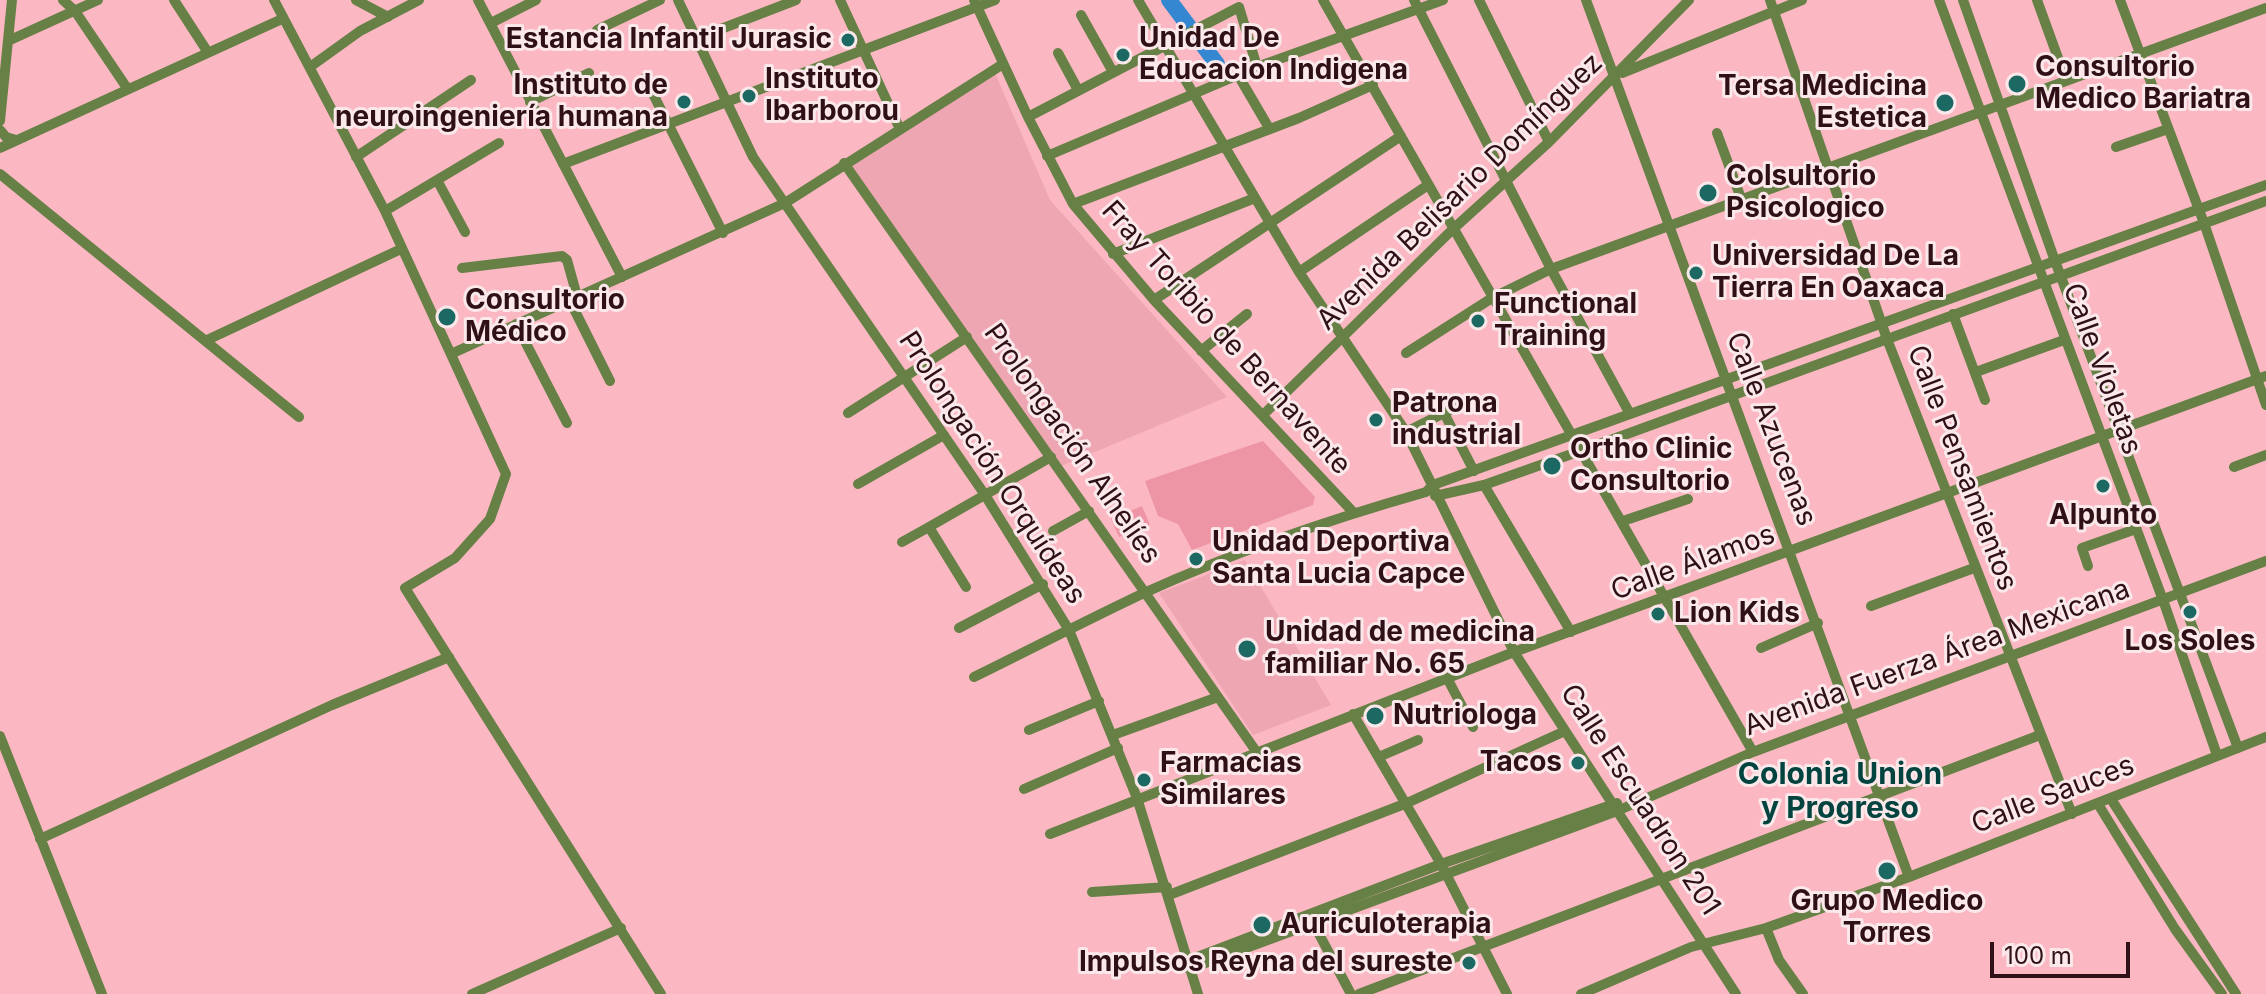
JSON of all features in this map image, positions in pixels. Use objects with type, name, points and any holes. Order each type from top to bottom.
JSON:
[{"type":"street","points":[[0,121],[12,0]]},
{"type":"street","points":[[63,0],[75,11],[127,88]]},
{"type":"street","points":[[8,41],[98,0]]},
{"type":"street","points":[[174,0],[207,51]]},
{"type":"street","points":[[274,0],[385,211],[453,353],[506,474],[490,519],[455,558],[405,588],[661,994]]},
{"type":"street","points":[[356,0],[388,17]]},
{"type":"street","points":[[310,67],[419,0]]},
{"type":"street","points":[[478,0],[622,277]]},
{"type":"street","points":[[491,23],[536,0]]},
{"type":"street","points":[[597,30],[660,0]]},
{"type":"street","name":"Prolongación Orquídeas","points":[[678,0],[753,157],[985,495],[1069,630],[1137,798],[1198,994]]},
{"type":"street","points":[[695,39],[796,0]]},
{"type":"street","points":[[840,0],[899,127]]},
{"type":"street","points":[[563,164],[864,52],[976,4],[995,0]]},
{"type":"street","points":[[1138,0],[1269,224],[1341,340],[1406,432],[1430,488],[1439,497],[1484,485],[1583,450],[2266,201]]},
{"type":"street","points":[[1323,0],[1753,752]]},
{"type":"street","points":[[1047,156],[1257,67],[1345,36],[1416,5],[1443,0]]},
{"type":"street","points":[[1479,0],[1549,142]]},
{"type":"street","name":"Calle Azucenas","points":[[1586,0],[1672,226],[1724,380],[1792,553],[1909,877]]},
{"type":"street","name":"Avenida Belisario Domínguez","points":[[1263,415],[1452,230],[1549,142],[1689,0]]},
{"type":"street","points":[[1616,76],[1772,5],[1802,0]]},
{"type":"street","name":"Calle Violetas","points":[[1939,0],[2163,600],[2217,755]]},
{"type":"street","name":"Calle Violetas","points":[[1963,0],[2055,261],[2238,748]]},
{"type":"street","points":[[2037,0],[2066,80]]},
{"type":"street","points":[[2120,0],[2261,378],[2266,405]]},
{"type":"street","name":"Fray Toribio de Bernavente","points":[[976,4],[1028,117],[1073,204],[1154,300],[1353,512]]},
{"type":"street","points":[[1416,5],[1551,269],[1630,414]]},
{"type":"street","name":"Calle Pensamientos","points":[[1772,5],[1887,339],[2072,814]]},
{"type":"street","points":[[1028,117],[1239,7],[1257,67]]},
{"type":"street","points":[[1406,353],[1492,298],[1551,269],[2266,8]]},
{"type":"street","points":[[1081,15],[1113,72]]},
{"type":"street","points":[[0,148],[282,19]]},
{"type":"street","points":[[1058,53],[1078,90]]},
{"type":"street","points":[[453,353],[785,203],[899,127],[1003,64]]},
{"type":"street","points":[[530,102],[589,73]]},
{"type":"street","points":[[1238,75],[1269,128]]},
{"type":"street","points":[[645,78],[723,233]]},
{"type":"street","points":[[356,157],[471,80]]},
{"type":"street","points":[[1073,204],[1373,85]]},
{"type":"street","points":[[2116,147],[2168,129]]},
{"type":"street","points":[[0,130],[6,137],[16,140]]},
{"type":"street","points":[[1717,133],[1742,201]]},
{"type":"street","points":[[1154,300],[1401,136]]},
{"type":"street","points":[[385,211],[499,143]]},
{"type":"street","name":"Prolongación Alhelíes","points":[[844,163],[1258,754]]},
{"type":"street","points":[[0,174],[299,417]]},
{"type":"street","points":[[437,180],[465,232]]},
{"type":"street","points":[[1299,272],[1428,185]]},
{"type":"street","points":[[974,677],[1146,592],[1353,512],[1430,488],[2266,185]]},
{"type":"street","points":[[1113,254],[1255,198]]},
{"type":"street","points":[[205,341],[401,249]]},
{"type":"street","points":[[462,268],[562,256],[567,260],[573,298],[610,381]]},
{"type":"street","points":[[1201,351],[1247,314]]},
{"type":"street","points":[[1953,314],[1985,400]]},
{"type":"street","points":[[516,324],[567,423]]},
{"type":"street","points":[[848,413],[967,337]]},
{"type":"street","points":[[1976,372],[2064,340]]},
{"type":"street","name":"Calle Álamos","points":[[1050,834],[1514,652],[1792,553],[2120,428],[2261,378]]},
{"type":"street","points":[[1406,432],[1470,400]]},
{"type":"street","points":[[1444,413],[1474,471]]},
{"type":"street","points":[[858,484],[944,435]]},
{"type":"street","points":[[2234,467],[2266,455]]},
{"type":"street","points":[[902,542],[1051,457]]},
{"type":"street","points":[[1484,485],[1571,632]]},
{"type":"street","name":"Calle Escuadron 201","points":[[1439,497],[1514,652],[1736,994]]},
{"type":"street","points":[[1623,521],[1688,499]]},
{"type":"street","points":[[1053,531],[1089,511]]},
{"type":"street","points":[[929,527],[966,587]]},
{"type":"street","points":[[2088,566],[2082,548],[2136,529]]},
{"type":"street","name":"Avenida Fuerza Área Mexicana","points":[[1188,965],[1627,804],[1753,752],[2266,561]]},
{"type":"street","points":[[1871,606],[1974,568]]},
{"type":"street","points":[[959,628],[1043,584]]},
{"type":"street","points":[[1761,648],[1818,623]]},
{"type":"street","points":[[40,839],[332,705],[449,657]]},
{"type":"street","points":[[1447,678],[1473,727]]},
{"type":"street","points":[[1113,735],[1218,697]]},
{"type":"street","points":[[1029,730],[1099,701]]},
{"type":"street","points":[[1353,714],[1381,756],[1444,869],[1507,994]]},
{"type":"street","points":[[1092,892],[1168,891],[1407,803],[1565,731]]},
{"type":"street","points":[[1359,994],[2040,735]]},
{"type":"street","points":[[0,736],[102,994]]},
{"type":"street","name":"Calle Sauces","points":[[1581,994],[1679,952],[1766,928],[1909,877],[2266,737]]},
{"type":"street","points":[[1381,756],[1418,740]]},
{"type":"street","points":[[1024,789],[1118,748]]},
{"type":"street","points":[[2111,799],[2236,994]]},
{"type":"street","points":[[2098,804],[2149,889],[2222,994]]},
{"type":"street","points":[[1310,919],[1351,994]]},
{"type":"street","points":[[472,994],[621,928]]},
{"type":"street","points":[[1766,928],[1779,960],[1803,994]]},
{"type":"shaded area","points":[[995,73],[1050,200],[1227,397],[1061,466],[846,164]]},
{"type":"shaded area","points":[[1263,441],[1315,497],[1313,505],[1192,550],[1178,524],[1158,516],[1145,481]]},
{"type":"shaded area","points":[[1142,506],[1150,525],[1119,537],[1111,519]]},
{"type":"shaded area","name":"Unidad de medicina familiar No. 65","points":[[1245,560],[1331,705],[1253,735],[1159,593]]},
{"type":"waterway","points":[[1169,0],[1217,64]]},
{"type":"place","name":"Estancia Infantil Jurasic","points":[[848,40]]},
{"type":"place","name":"Unidad De Educacion Indigena","points":[[1123,55]]},
{"type":"place","name":"Consultorio Medico Bariatra","points":[[2017,84]]},
{"type":"place","name":"Instituto Ibarborou","points":[[749,96]]},
{"type":"place","name":"Instituto de neuroingeniería humana","points":[[684,102]]},
{"type":"place","name":"Tersa Medicina Estetica","points":[[1945,103]]},
{"type":"place","name":"Colsultorio Psicologico","points":[[1708,193]]},
{"type":"place","name":"Universidad De La Tierra En Oaxaca","points":[[1696,273]]},
{"type":"place","name":"Consultorio Médico","points":[[447,317]]},
{"type":"place","name":"Functional Training","points":[[1478,321]]},
{"type":"place","name":"Patrona industrial","points":[[1376,420]]},
{"type":"place","name":"Ortho Clinic Consultorio","points":[[1552,466]]},
{"type":"place","name":"Alpunto","points":[[2103,486]]},
{"type":"place","name":"Unidad Deportiva Santa Lucia Capce","points":[[1196,559]]},
{"type":"place","name":"Los Soles","points":[[2190,612]]},
{"type":"place","name":"Lion Kids","points":[[1658,614]]},
{"type":"place","name":"Unidad de medicina familiar No. 65","points":[[1247,649]]},
{"type":"place","name":"Nutriologa","points":[[1375,716]]},
{"type":"place","name":"Tacos","points":[[1578,763]]},
{"type":"place","name":"Farmacias Similares","points":[[1144,780]]},
{"type":"place","name":"Grupo Medico Torres","points":[[1887,871]]},
{"type":"place","name":"Auriculoterapia","points":[[1262,925]]},
{"type":"place","name":"Impulsos Reyna del sureste","points":[[1469,963]]},
{"type":"district","name":"Colonia Union y Progreso","points":[[1840,792]]}]
